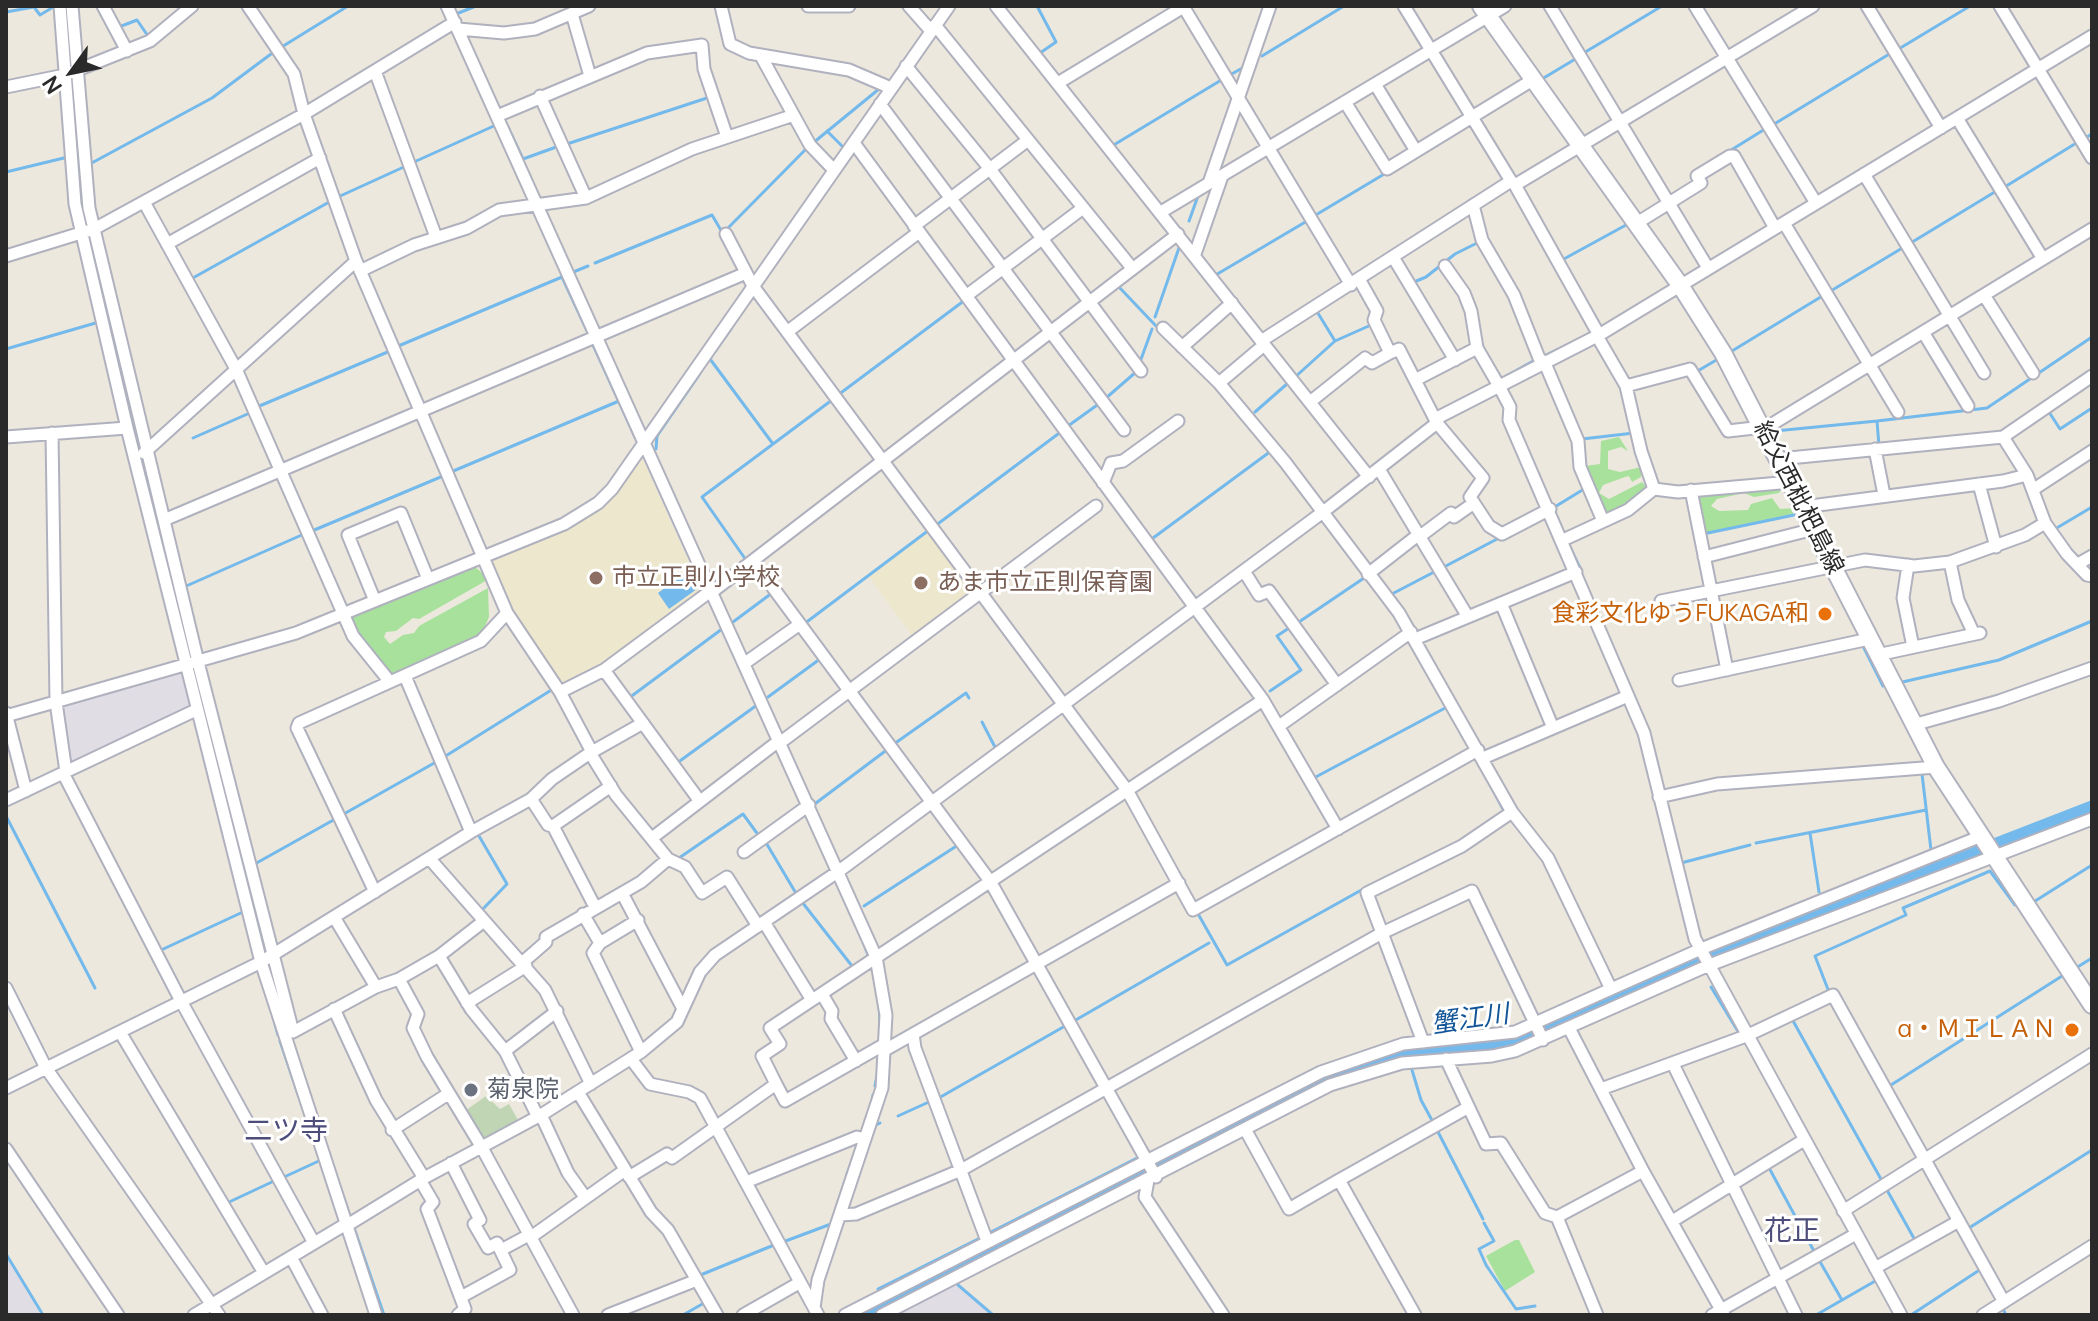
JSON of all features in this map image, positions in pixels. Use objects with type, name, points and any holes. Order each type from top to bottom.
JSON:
[{"type":"main road","name":"給父西枇杷島線","points":[[1485,11],[1637,223],[1723,353],[1936,767],[1992,857],[2092,1005]]},
{"type":"street","points":[[60,6],[72,73]]},
{"type":"street","points":[[72,6],[75,204],[88,232],[192,664],[267,958],[293,1032],[439,956],[484,921]]},
{"type":"street","points":[[103,6],[127,51]]},
{"type":"street","points":[[6,87],[72,73],[127,51],[158,37],[192,6]]},
{"type":"street","points":[[248,6],[294,74],[304,114],[358,266],[507,613],[560,692],[611,786],[668,859],[685,867],[702,893],[727,877],[817,997],[832,1011],[831,1019],[856,1061]]},
{"type":"street","points":[[447,6],[876,957],[883,982],[885,1047],[882,1088],[818,1280],[816,1311]]},
{"type":"street","points":[[6,256],[88,232],[304,114],[456,26],[513,32],[535,29],[589,6]]},
{"type":"street","points":[[721,6],[730,44],[761,56],[822,63],[891,88]]},
{"type":"street","points":[[808,6],[849,6]]},
{"type":"street","points":[[909,6],[933,28],[1132,268]]},
{"type":"street","points":[[26,791],[6,715],[296,633],[581,515],[612,489],[949,6]]},
{"type":"street","points":[[996,6],[1310,402],[1374,473],[1419,536],[1468,617]]},
{"type":"street","points":[[1058,83],[1184,6],[1269,148],[1377,311],[1374,320],[1390,353]]},
{"type":"street","points":[[1209,183],[1270,6]]},
{"type":"street","points":[[1404,6],[1513,183],[1626,386],[1641,451],[1654,489]]},
{"type":"street","points":[[1161,212],[1431,51],[1485,11],[1505,6]]},
{"type":"street","points":[[1550,6],[1708,268]]},
{"type":"street","points":[[1695,6],[1816,203]]},
{"type":"street","points":[[1219,383],[1263,343],[1473,205],[1581,145],[1813,6]]},
{"type":"street","points":[[1867,6],[1941,128]]},
{"type":"street","points":[[2000,6],[2092,158]]},
{"type":"street","points":[[572,14],[590,76]]},
{"type":"street","points":[[194,1315],[422,1179],[540,1116],[636,1056],[673,1027],[705,963],[839,871],[1244,571],[1374,473],[1437,423],[1439,417],[1598,336],[2092,36]]},
{"type":"street","points":[[497,116],[647,53],[702,45],[704,69],[727,137]]},
{"type":"street","points":[[761,56],[791,116],[810,145],[834,170]]},
{"type":"street","points":[[906,66],[990,169],[1141,371]]},
{"type":"street","points":[[375,71],[436,237]]},
{"type":"street","points":[[1345,102],[1387,169],[1534,79]]},
{"type":"street","points":[[1375,84],[1416,151]]},
{"type":"street","points":[[540,96],[586,198]]},
{"type":"street","points":[[880,104],[1124,430]]},
{"type":"street","points":[[141,454],[358,266],[467,228],[499,210],[586,198],[692,149],[791,116]]},
{"type":"street","points":[[1957,118],[2043,259]]},
{"type":"street","points":[[787,332],[1028,140]]},
{"type":"street","points":[[854,143],[1263,700],[1338,829]]},
{"type":"street","points":[[1637,223],[1701,183],[1697,176],[1734,156],[1898,412]]},
{"type":"street","points":[[167,244],[320,158]]},
{"type":"street","points":[[1864,174],[1984,373]]},
{"type":"street","points":[[1195,254],[1222,176]]},
{"type":"street","points":[[144,202],[236,369],[353,636],[390,682]]},
{"type":"street","points":[[1473,205],[1482,240],[1514,295],[1578,441],[1580,467],[1603,521]]},
{"type":"street","points":[[966,296],[1083,208]]},
{"type":"street","points":[[1626,386],[1690,369],[1728,431],[1763,428],[2092,229]]},
{"type":"street","points":[[88,232],[127,428],[141,454],[164,520],[192,664],[196,710],[267,958],[376,1315]]},
{"type":"street","points":[[726,234],[753,286],[1127,790],[1193,910],[1480,754],[1553,728],[1628,696]]},
{"type":"street","points":[[560,692],[604,670],[754,562],[1178,234]]},
{"type":"street","points":[[1393,257],[1455,360]]},
{"type":"street","points":[[1445,266],[1467,302],[1477,348],[1510,407],[1509,420],[1644,733],[1695,939],[1898,1314]]},
{"type":"street","points":[[164,520],[746,273]]},
{"type":"street","points":[[1984,295],[2033,373]]},
{"type":"street","points":[[1182,347],[1232,303]]},
{"type":"street","points":[[1163,328],[1219,383],[1323,512],[1413,636],[1512,812],[1548,858],[1611,989]]},
{"type":"street","points":[[1923,332],[1968,406]]},
{"type":"street","points":[[1417,379],[1477,348]]},
{"type":"street","points":[[1310,402],[1365,358],[1372,363],[1399,349],[1437,423],[1483,478],[1470,497],[1489,526],[1502,534],[1550,509]]},
{"type":"street","points":[[1779,459],[2003,437],[2092,376]]},
{"type":"street","points":[[1103,483],[1111,463],[1123,461],[1178,421]]},
{"type":"street","points":[[6,437],[127,428]]},
{"type":"street","points":[[52,433],[56,702],[65,772],[181,1001],[314,1243]]},
{"type":"street","points":[[2003,437],[2034,489],[2045,523],[2078,564],[2092,576]]},
{"type":"street","points":[[1875,449],[1884,495]]},
{"type":"street","points":[[2034,489],[2092,451]]},
{"type":"street","points":[[1803,507],[2027,475]]},
{"type":"street","points":[[1563,540],[1628,510],[1654,489],[1691,490],[1791,482]]},
{"type":"street","points":[[1979,484],[1996,547]]},
{"type":"street","points":[[1691,490],[1727,670]]},
{"type":"street","points":[[1368,574],[1451,513],[1454,517],[1474,503]]},
{"type":"street","points":[[652,838],[1096,506]]},
{"type":"street","points":[[375,601],[348,535],[401,513],[428,579]]},
{"type":"street","points":[[1661,601],[1865,560],[1908,565],[1950,562],[1996,547],[2045,523]]},
{"type":"street","points":[[1704,557],[1814,529]]},
{"type":"street","points":[[2078,564],[2092,556]]},
{"type":"street","points":[[754,562],[990,881],[1148,1160],[1153,1177],[1145,1197],[1223,1315]]},
{"type":"street","points":[[1679,680],[1873,647],[1913,647],[1977,633],[1958,600],[1950,562]]},
{"type":"street","points":[[1908,565],[1903,598],[1913,647]]},
{"type":"street","points":[[1244,571],[1259,595],[1269,591],[1337,685]]},
{"type":"street","points":[[1279,726],[1413,636],[1468,617],[1576,572]]},
{"type":"street","points":[[1501,603],[1553,728]]},
{"type":"street","points":[[375,892],[297,728],[299,723],[481,641],[507,613]]},
{"type":"street","points":[[745,663],[800,624]]},
{"type":"street","points":[[1913,725],[1999,701],[2092,668]]},
{"type":"street","points":[[604,670],[699,800]]},
{"type":"street","points":[[405,676],[471,832]]},
{"type":"street","points":[[1179,883],[913,1034],[856,1061],[785,1101],[762,1056],[780,1044],[770,1028],[1263,700]]},
{"type":"street","points":[[6,800],[196,710]]},
{"type":"street","points":[[6,1088],[267,958],[471,832],[531,799],[552,779],[591,752],[643,723]]},
{"type":"street","points":[[1659,797],[1717,784],[1936,767]]},
{"type":"street","points":[[553,826],[611,786]]},
{"type":"street","points":[[531,799],[548,825],[553,826],[595,907]]},
{"type":"street","points":[[744,852],[809,805]]},
{"type":"street","points":[[1423,1042],[1367,893],[1462,846],[1512,812]]},
{"type":"street","points":[[882,1315],[1330,1085],[1402,1063],[1492,1056],[1542,1039],[1707,966],[2092,819]]},
{"type":"street","points":[[845,1315],[1321,1072],[1403,1044],[1492,1037],[1536,1024],[1701,949],[1979,837]]},
{"type":"street","points":[[429,858],[524,964],[557,1011],[591,1084]]},
{"type":"street","points":[[467,1003],[524,964],[546,942],[546,937],[641,882],[668,859]]},
{"type":"street","points":[[840,1215],[856,1214],[961,1170],[1382,933],[1472,891],[1542,1039]]},
{"type":"street","points":[[622,893],[682,1007]]},
{"type":"street","points":[[583,914],[600,943]]},
{"type":"street","points":[[334,917],[376,987]]},
{"type":"street","points":[[638,920],[600,943],[593,953],[636,1056],[650,1084],[689,1092],[700,1098],[816,1311]]},
{"type":"street","points":[[439,956],[467,1003],[505,1051],[568,1173],[585,1197]]},
{"type":"street","points":[[399,979],[418,1014],[413,1028],[573,1315]]},
{"type":"street","points":[[6,988],[46,1068],[219,1315]]},
{"type":"street","points":[[1601,1089],[1746,1036],[1833,995],[2004,1302]]},
{"type":"street","points":[[334,1009],[392,1130],[433,1202],[427,1209],[465,1309],[458,1315]]},
{"type":"street","points":[[505,1051],[557,1011]]},
{"type":"street","points":[[1569,1028],[1643,1171],[1674,1220],[1719,1313],[1856,1234]]},
{"type":"street","points":[[120,1032],[264,1273]]},
{"type":"street","points":[[913,1034],[915,1048],[987,1241]]},
{"type":"street","points":[[1843,1211],[2092,1054]]},
{"type":"street","points":[[1446,1059],[1486,1144],[1501,1143],[1545,1213],[1557,1217],[1643,1171]]},
{"type":"street","points":[[1673,1064],[1796,1315]]},
{"type":"street","points":[[501,1250],[530,1236],[585,1197],[627,1173],[667,1154],[672,1158],[776,1084]]},
{"type":"street","points":[[578,1092],[651,1212],[668,1230],[717,1315]]},
{"type":"street","points":[[392,1130],[448,1094]]},
{"type":"street","points":[[1245,1129],[1289,1209],[1467,1108]]},
{"type":"street","points":[[746,1182],[857,1137],[865,1139]]},
{"type":"street","points":[[1674,1220],[1804,1140]]},
{"type":"street","points":[[6,1149],[118,1315]]},
{"type":"street","points":[[451,1163],[480,1220],[474,1224],[488,1248],[497,1243],[510,1270],[461,1297]]},
{"type":"street","points":[[1339,1180],[1415,1315]]},
{"type":"street","points":[[1557,1217],[1597,1315]]},
{"type":"street","points":[[1875,1268],[1959,1221]]},
{"type":"street","points":[[1983,1315],[2092,1246]]},
{"type":"street","points":[[291,1257],[322,1315]]},
{"type":"street","points":[[608,1315],[697,1280]]},
{"type":"street","points":[[743,1315],[799,1283]]},
{"type":"shaded area","name":"市立正則小学校","points":[[638,458],[643,460],[702,592],[601,666],[562,687],[519,626],[489,564],[491,558],[573,525]]},
{"type":"shaded area","name":"あま市立正則保育園","points":[[930,530],[974,593],[913,637],[869,577]]},
{"type":"shaded area","points":[[183,671],[193,706],[67,765],[61,705]]},
{"type":"shaded area","points":[[6,1257],[41,1315],[6,1315]]},
{"type":"shaded area","points":[[953,1283],[991,1315],[893,1315]]},
{"type":"green space","points":[[1619,437],[1628,451],[1621,447],[1608,451],[1608,469],[1620,472],[1641,467],[1641,477],[1632,482],[1629,476],[1603,485],[1599,493],[1609,499],[1642,482],[1648,489],[1632,504],[1604,517],[1585,466],[1600,464],[1601,441]]},
{"type":"green space","points":[[1783,486],[1779,493],[1754,497],[1744,493],[1717,499],[1711,506],[1719,511],[1748,510],[1751,504],[1772,498],[1780,509],[1795,508],[1793,514],[1704,533],[1698,500],[1705,491]]},
{"type":"green space","points":[[474,566],[489,579],[419,619],[413,618],[396,631],[386,632],[384,637],[390,644],[403,635],[414,633],[419,626],[488,588],[489,617],[481,635],[390,676],[357,634],[350,618]]},
{"type":"green space","points":[[486,1096],[500,1109],[509,1104],[518,1120],[482,1140],[462,1113]]},
{"type":"green space","points":[[1519,1240],[1535,1272],[1505,1291],[1486,1256]]},
{"type":"water","points":[[685,573],[697,589],[669,609],[658,593]]},
{"type":"water","points":[[2092,800],[2092,813],[1708,960],[1519,1044],[1494,1050],[1406,1057],[1328,1081],[877,1315],[853,1315],[1323,1074],[1404,1048],[1492,1039],[1698,953]]},
{"type":"waterway","points":[[6,12],[34,7],[40,15],[55,6]]},
{"type":"waterway","points":[[66,6],[71,69]]},
{"type":"waterway","points":[[280,48],[348,6]]},
{"type":"waterway","points":[[456,14],[476,6]]},
{"type":"waterway","points":[[1037,6],[1056,42],[1040,53]]},
{"type":"waterway","points":[[1262,56],[1344,6]]},
{"type":"waterway","points":[[1582,54],[1662,6]]},
{"type":"waterway","points":[[1897,50],[1970,6]]},
{"type":"waterway","points":[[119,27],[137,20],[148,36]]},
{"type":"waterway","points":[[88,165],[212,98],[275,51]]},
{"type":"waterway","points":[[1771,126],[1891,53]]},
{"type":"waterway","points":[[1542,79],[1577,58]]},
{"type":"waterway","points":[[1228,76],[1246,66]]},
{"type":"waterway","points":[[72,76],[86,228]]},
{"type":"waterway","points":[[1112,146],[1223,79]]},
{"type":"waterway","points":[[813,143],[879,89]]},
{"type":"waterway","points":[[567,144],[710,97]]},
{"type":"waterway","points":[[505,121],[523,159],[559,146]]},
{"type":"waterway","points":[[414,162],[496,125]]},
{"type":"waterway","points":[[1728,152],[1765,129]]},
{"type":"waterway","points":[[827,131],[843,147]]},
{"type":"waterway","points":[[2085,138],[2092,134]]},
{"type":"waterway","points":[[2003,188],[2078,142]]},
{"type":"waterway","points":[[727,229],[806,149]]},
{"type":"waterway","points":[[840,171],[855,151]]},
{"type":"waterway","points":[[6,172],[68,157]]},
{"type":"waterway","points":[[338,197],[406,166]]},
{"type":"waterway","points":[[1314,216],[1386,173]]},
{"type":"waterway","points":[[1909,244],[1998,190]]},
{"type":"waterway","points":[[1189,221],[1198,196]]},
{"type":"waterway","points":[[191,279],[331,201]]},
{"type":"waterway","points":[[595,263],[712,215],[722,232]]},
{"type":"waterway","points":[[1214,276],[1307,221]]},
{"type":"waterway","points":[[1562,260],[1626,225]]},
{"type":"waterway","points":[[88,235],[181,613]]},
{"type":"waterway","points":[[1412,279],[1414,282],[1426,277],[1455,254],[1479,242]]},
{"type":"waterway","points":[[1155,317],[1180,245]]},
{"type":"waterway","points":[[1829,292],[1904,247]]},
{"type":"waterway","points":[[571,273],[588,266]]},
{"type":"waterway","points":[[396,347],[562,277],[589,335]]},
{"type":"waterway","points":[[1119,287],[1156,326]]},
{"type":"waterway","points":[[1732,351],[1824,295]]},
{"type":"waterway","points":[[838,395],[965,300]]},
{"type":"waterway","points":[[1316,310],[1335,341]]},
{"type":"waterway","points":[[6,349],[99,322]]},
{"type":"waterway","points":[[1294,378],[1335,341],[1371,325]]},
{"type":"waterway","points":[[703,368],[731,329]]},
{"type":"waterway","points":[[1140,362],[1152,329]]},
{"type":"waterway","points":[[1877,421],[1987,408],[2092,337]]},
{"type":"waterway","points":[[1542,357],[1575,341]]},
{"type":"waterway","points":[[593,345],[635,437]]},
{"type":"waterway","points":[[257,407],[390,351]]},
{"type":"waterway","points":[[710,359],[773,444]]},
{"type":"waterway","points":[[1696,372],[1718,359]]},
{"type":"waterway","points":[[1503,378],[1535,360]]},
{"type":"waterway","points":[[1106,398],[1136,372]]},
{"type":"waterway","points":[[656,449],[657,436],[699,375]]},
{"type":"waterway","points":[[1255,412],[1288,383]]},
{"type":"waterway","points":[[746,560],[702,497],[832,400]]},
{"type":"waterway","points":[[451,472],[619,401]]},
{"type":"waterway","points":[[1068,426],[1100,403]]},
{"type":"waterway","points":[[2049,412],[2060,429],[2092,408]]},
{"type":"waterway","points":[[193,438],[252,412]]},
{"type":"waterway","points":[[1775,431],[1877,421],[1879,446]]},
{"type":"waterway","points":[[1582,439],[1634,433]]},
{"type":"waterway","points":[[935,526],[1058,434]]},
{"type":"waterway","points":[[1149,541],[1271,451]]},
{"type":"waterway","points":[[312,531],[443,476]]},
{"type":"waterway","points":[[1553,508],[1584,489]]},
{"type":"waterway","points":[[2055,529],[2092,507]]},
{"type":"waterway","points":[[1554,510],[1565,536]]},
{"type":"waterway","points":[[1703,534],[1799,514]]},
{"type":"waterway","points":[[804,624],[929,530]]},
{"type":"waterway","points":[[184,587],[304,534]]},
{"type":"waterway","points":[[1442,568],[1499,538]]},
{"type":"waterway","points":[[1337,540],[1379,595]]},
{"type":"waterway","points":[[1567,541],[1581,570]]},
{"type":"waterway","points":[[1390,595],[1436,571]]},
{"type":"waterway","points":[[1296,624],[1364,578]]},
{"type":"waterway","points":[[733,622],[772,593]]},
{"type":"waterway","points":[[1898,683],[1999,660],[2092,621]]},
{"type":"waterway","points":[[1270,691],[1301,670],[1277,636],[1289,628]]},
{"type":"waterway","points":[[629,698],[722,629]]},
{"type":"waterway","points":[[1863,646],[1883,686]]},
{"type":"waterway","points":[[768,697],[820,659]]},
{"type":"waterway","points":[[444,757],[553,689]]},
{"type":"waterway","points":[[894,744],[966,693],[969,698]]},
{"type":"waterway","points":[[677,763],[757,705]]},
{"type":"waterway","points":[[1312,779],[1447,707]]},
{"type":"waterway","points":[[206,717],[266,954]]},
{"type":"waterway","points":[[982,722],[996,749]]},
{"type":"waterway","points":[[816,803],[888,749]]},
{"type":"waterway","points":[[342,815],[436,762]]},
{"type":"waterway","points":[[1922,774],[1931,850]]},
{"type":"waterway","points":[[1485,775],[1504,811],[1501,814]]},
{"type":"waterway","points":[[1756,843],[1926,810]]},
{"type":"waterway","points":[[679,858],[743,814],[759,836]]},
{"type":"waterway","points":[[6,816],[95,988]]},
{"type":"waterway","points":[[253,865],[337,818]]},
{"type":"waterway","points":[[1810,833],[1819,892]]},
{"type":"waterway","points":[[479,836],[507,884],[481,911]]},
{"type":"waterway","points":[[765,841],[797,895]]},
{"type":"waterway","points":[[864,906],[958,845]]},
{"type":"waterway","points":[[1681,863],[1750,845]]},
{"type":"waterway","points":[[2032,903],[2092,865]]},
{"type":"waterway","points":[[1829,992],[1815,956],[1906,915],[1903,908],[1990,871],[2015,905]]},
{"type":"waterway","points":[[1197,912],[1227,965],[1365,888]]},
{"type":"waterway","points":[[802,902],[852,966]]},
{"type":"waterway","points":[[159,951],[245,911]]},
{"type":"waterway","points":[[1074,1021],[1209,943]]},
{"type":"waterway","points":[[864,944],[868,955]]},
{"type":"waterway","points":[[2076,968],[2092,958]]},
{"type":"waterway","points":[[268,961],[274,985]]},
{"type":"waterway","points":[[1891,1085],[2062,976]]},
{"type":"waterway","points":[[1711,987],[1739,1033]]},
{"type":"waterway","points":[[879,1005],[880,1021]]},
{"type":"waterway","points":[[273,1016],[278,1035]]},
{"type":"waterway","points":[[1792,1019],[1882,1181]]},
{"type":"waterway","points":[[937,1099],[1065,1026]]},
{"type":"waterway","points":[[280,1041],[299,1097]]},
{"type":"waterway","points":[[875,1086],[878,1070]]},
{"type":"waterway","points":[[1412,1070],[1421,1100],[1434,1124]]},
{"type":"waterway","points":[[871,1106],[873,1095]]},
{"type":"waterway","points":[[898,1116],[931,1101]]},
{"type":"waterway","points":[[876,1125],[880,1123]]},
{"type":"waterway","points":[[1437,1130],[1483,1219]]},
{"type":"waterway","points":[[847,1174],[858,1144]]},
{"type":"waterway","points":[[1969,1228],[2092,1150]]},
{"type":"waterway","points":[[989,1233],[1139,1157]]},
{"type":"waterway","points":[[282,1178],[321,1160]]},
{"type":"waterway","points":[[1768,1166],[1815,1253]]},
{"type":"waterway","points":[[227,1203],[274,1181]]},
{"type":"waterway","points":[[783,1242],[831,1224],[845,1181]]},
{"type":"waterway","points":[[341,1190],[384,1315]]},
{"type":"waterway","points":[[1887,1190],[1916,1242]]},
{"type":"waterway","points":[[1484,1223],[1494,1241],[1479,1249],[1486,1265],[1516,1309],[1535,1306]]},
{"type":"waterway","points":[[878,1289],[980,1238]]},
{"type":"waterway","points":[[698,1276],[774,1245]]},
{"type":"waterway","points":[[6,1254],[43,1315]]},
{"type":"waterway","points":[[1819,1260],[1842,1300]]},
{"type":"waterway","points":[[1911,1315],[1981,1269]]},
{"type":"waterway","points":[[1816,1315],[1877,1280]]},
{"type":"waterway","points":[[958,1285],[993,1315]]},
{"type":"waterway","points":[[683,1315],[704,1303]]},
{"type":"waterway","points":[[2003,1309],[2006,1315]]},
{"type":"place","name":"市立正則小学校","points":[[596,578]]},
{"type":"place","name":"あま市立正則保育園","points":[[921,583]]},
{"type":"place","name":"食彩文化ゆうFUKAGA和","points":[[1825,614]]},
{"type":"place","name":"α・ＭＩＬＡＮ","points":[[2072,1030]]},
{"type":"place","name":"菊泉院","points":[[471,1090]]},
{"type":"district","name":"二ツ寺","points":[[286,1132]]},
{"type":"district","name":"花正","points":[[1792,1232]]},
{"type":"water label","name":"蟹江川","points":[[1470,1020]]}]
